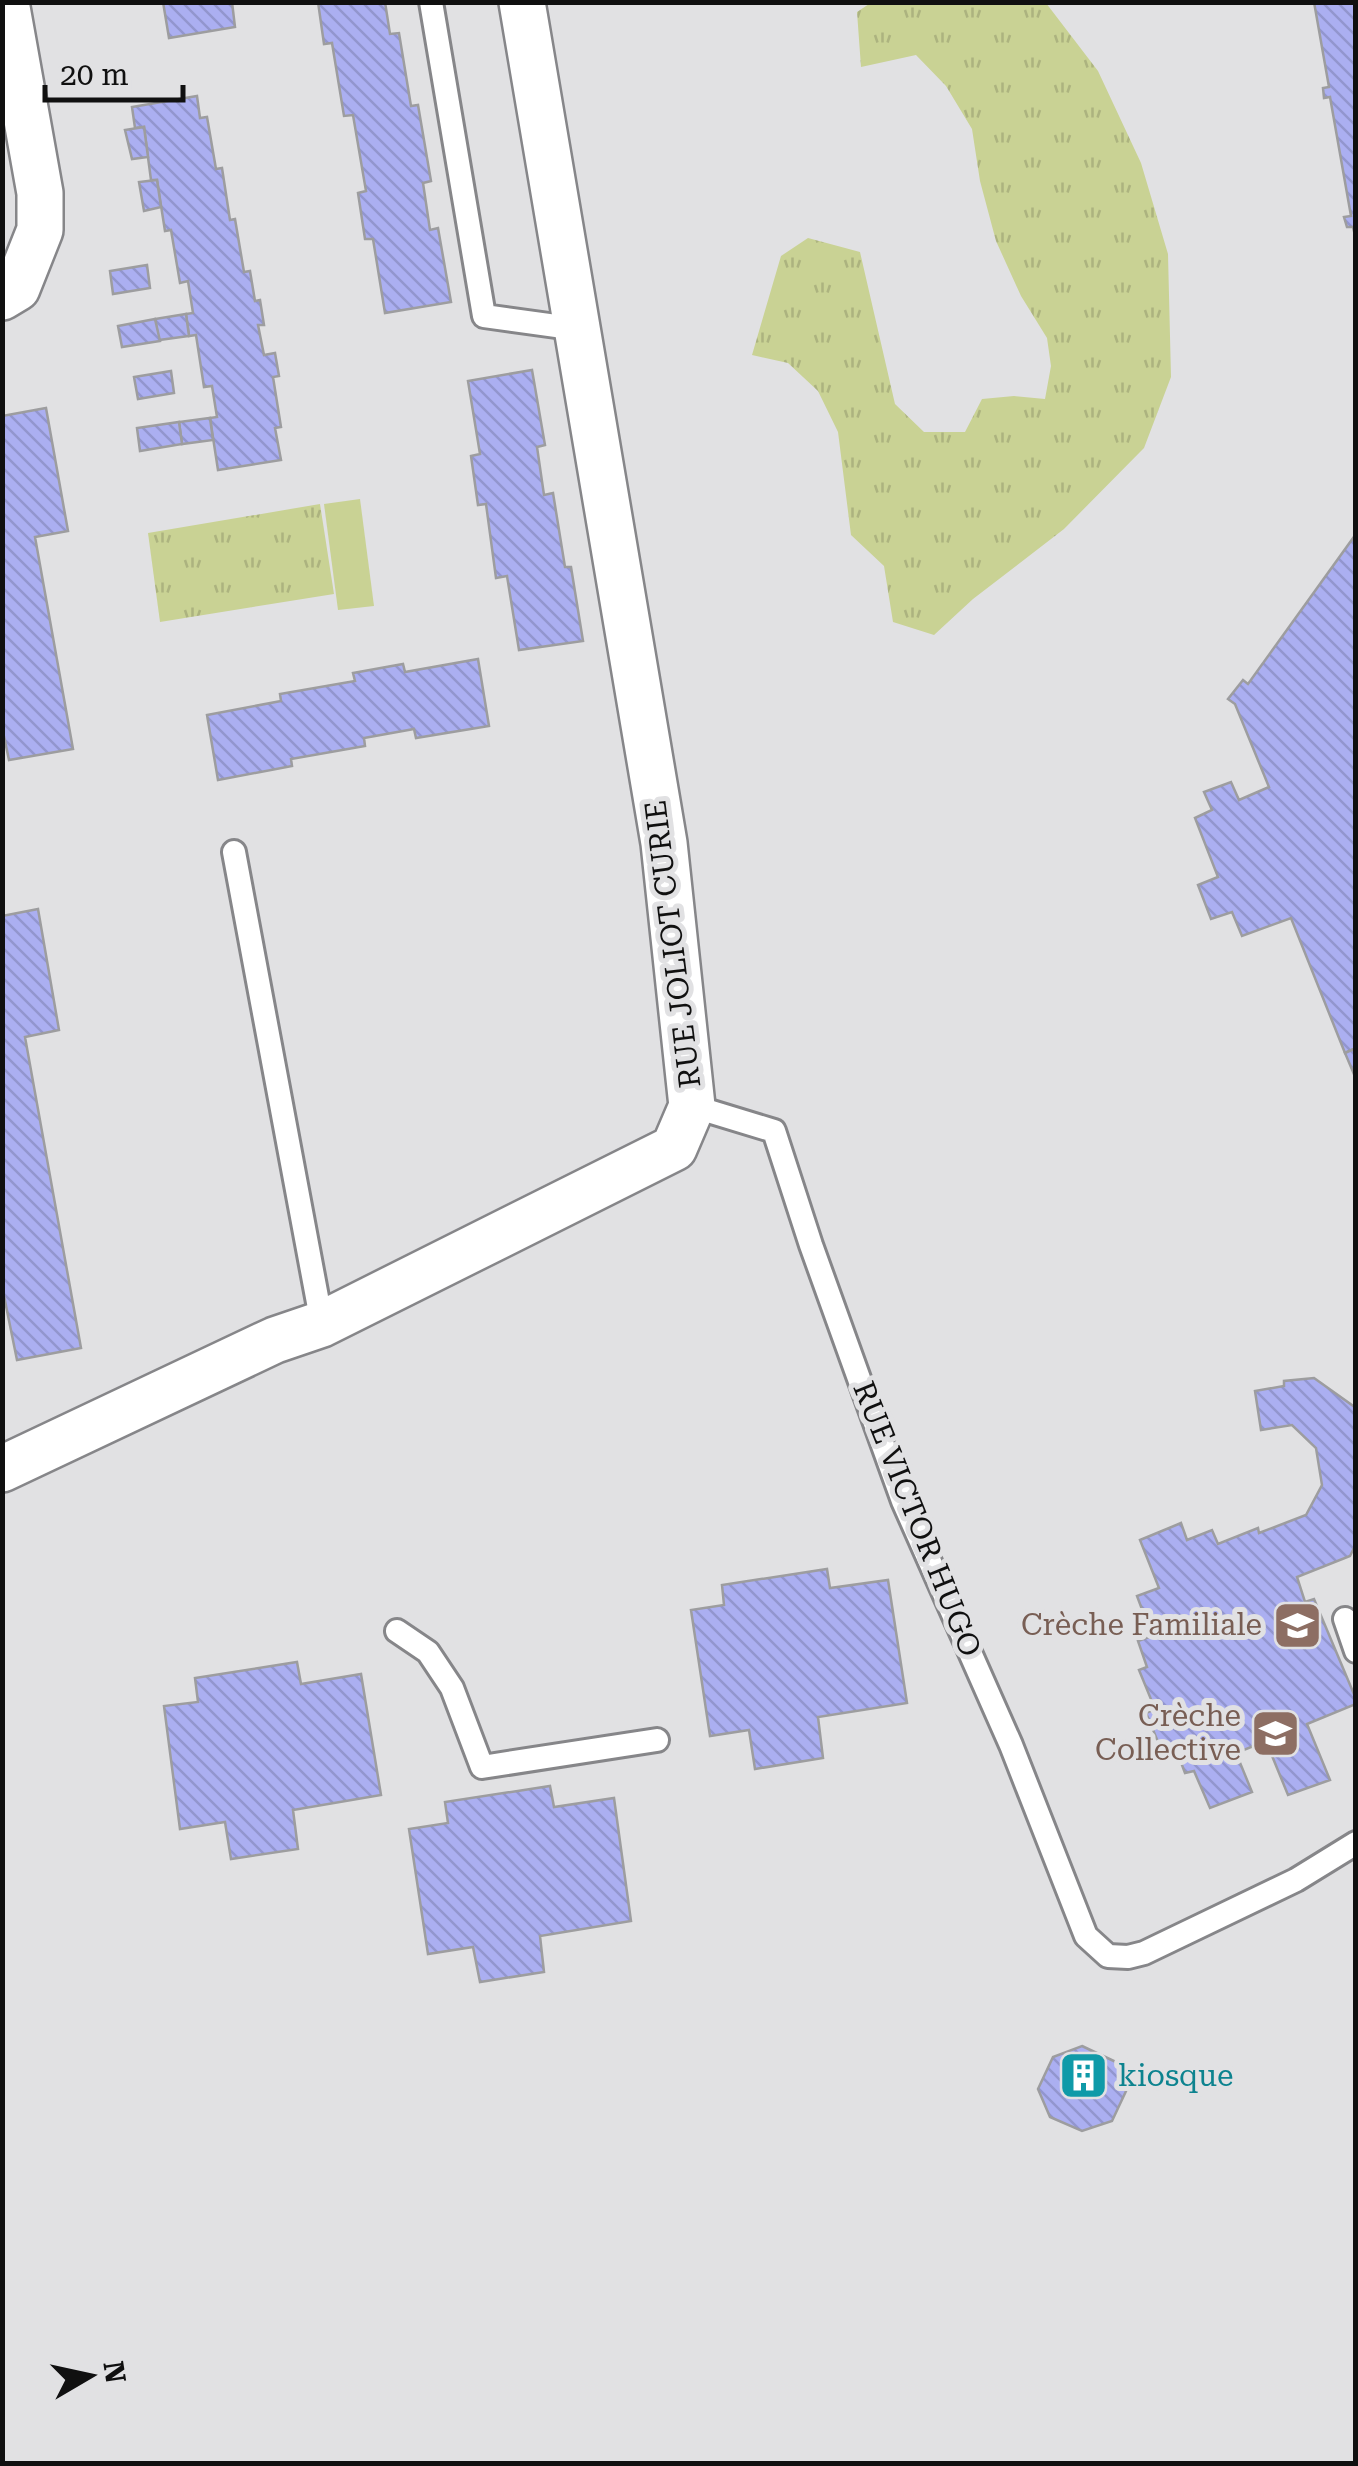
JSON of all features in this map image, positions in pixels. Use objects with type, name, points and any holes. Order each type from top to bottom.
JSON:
[{"type":"street","points":[[2,297],[16,288],[40,230],[40,193],[6,2]]},
{"type":"street","name":"RUE JOLIOT CURIE","points":[[2,1469],[275,1340],[322,1324],[674,1148],[692,1106],[676,1035],[578,329],[522,2]]},
{"type":"lane","points":[[430,2],[484,316],[578,329]]},
{"type":"lane","points":[[234,852],[322,1324]]},
{"type":"lane","name":"RUE VICTOR HUGO","points":[[692,1106],[774,1131],[903,1501],[1011,1744],[1086,1936],[1108,1956],[1144,1953],[1296,1880],[1356,1843]]},
{"type":"lane","points":[[1345,1618],[1356,1651]]},
{"type":"lane","points":[[396,1631],[428,1652],[452,1688],[482,1767],[657,1740]]},
{"type":"green space","points":[[872,2],[1046,3],[1098,71],[1141,163],[1168,254],[1171,377],[1144,448],[1064,529],[973,599],[934,635],[893,622],[884,566],[851,535],[838,432],[818,391],[788,363],[752,355],[781,256],[808,238],[860,252],[895,404],[924,432],[965,432],[982,399],[1045,399],[1051,366],[1047,338],[1021,296],[996,241],[980,181],[972,129],[946,86],[916,55],[861,67],[857,12]]},
{"type":"green space","points":[[360,499],[374,606],[338,610],[324,504]]},
{"type":"green space","points":[[320,504],[334,594],[160,622],[148,533]]},
{"type":"building","points":[[163,2],[232,2],[235,27],[169,38]]},
{"type":"building","points":[[318,2],[385,2],[390,34],[399,33],[411,106],[418,105],[431,181],[423,183],[430,230],[438,228],[451,302],[385,313],[373,239],[365,239],[358,193],[366,191],[353,115],[344,116],[332,43],[324,44]]},
{"type":"building","points":[[1314,2],[1356,2],[1356,240],[1353,227],[1347,227],[1344,217],[1351,216],[1330,97],[1324,98],[1323,88],[1329,87]]},
{"type":"building","points":[[197,96],[200,118],[207,117],[216,169],[222,168],[244,272],[250,271],[255,301],[260,300],[264,325],[258,325],[264,355],[275,353],[279,376],[273,377],[281,427],[275,428],[281,460],[218,470],[210,418],[217,417],[212,386],[204,387],[196,335],[189,336],[186,314],[193,313],[188,281],[180,283],[171,230],[165,231],[157,180],[151,180],[144,127],[135,128],[132,107]]},
{"type":"building","points":[[144,127],[148,157],[132,159],[125,130]]},
{"type":"building","points":[[157,180],[161,207],[144,211],[139,182]]},
{"type":"building","points":[[147,265],[150,288],[113,294],[110,271]]},
{"type":"building","points":[[186,314],[189,336],[159,340],[155,319]]},
{"type":"building","points":[[155,319],[160,341],[122,347],[118,326]]},
{"type":"building","points":[[532,370],[545,445],[537,447],[544,495],[553,493],[583,641],[519,650],[507,576],[496,578],[486,504],[478,505],[471,456],[480,454],[468,381]]},
{"type":"building","points":[[171,371],[174,393],[138,399],[134,377]]},
{"type":"building","points":[[46,408],[68,531],[35,537],[73,749],[9,760],[2,727],[2,416]]},
{"type":"building","points":[[210,418],[213,440],[182,444],[179,422]]},
{"type":"building","points":[[179,422],[182,444],[140,451],[137,428]]},
{"type":"building","points":[[1356,534],[1356,1048],[1345,1053],[1291,918],[1242,936],[1232,912],[1211,919],[1198,885],[1218,877],[1195,818],[1212,810],[1204,792],[1231,782],[1239,800],[1269,787],[1235,704],[1228,699],[1243,680],[1248,684]]},
{"type":"building","points":[[478,659],[489,726],[416,738],[414,729],[364,738],[365,746],[291,759],[292,766],[218,780],[207,715],[281,701],[280,694],[355,681],[353,673],[403,664],[405,672]]},
{"type":"building","points":[[38,909],[59,1030],[25,1037],[81,1348],[17,1360],[2,1286],[2,916]]},
{"type":"building","points":[[1356,1048],[1356,1079],[1345,1053]]},
{"type":"building","points":[[1314,1378],[1356,1408],[1356,1544],[1350,1556],[1297,1577],[1305,1602],[1314,1599],[1356,1704],[1307,1724],[1330,1780],[1288,1795],[1266,1741],[1236,1753],[1252,1792],[1210,1808],[1194,1771],[1185,1773],[1176,1749],[1163,1754],[1146,1713],[1155,1709],[1139,1670],[1147,1667],[1138,1641],[1152,1636],[1137,1596],[1159,1588],[1140,1540],[1181,1523],[1187,1540],[1212,1530],[1218,1544],[1306,1515],[1322,1485],[1316,1448],[1292,1425],[1261,1430],[1255,1391],[1284,1386],[1284,1381]]},
{"type":"building","points":[[827,1569],[830,1588],[888,1580],[907,1703],[818,1717],[823,1758],[755,1769],[749,1730],[710,1736],[691,1610],[724,1605],[722,1585]]},
{"type":"building","points":[[297,1662],[301,1684],[361,1674],[381,1795],[293,1810],[298,1849],[231,1859],[225,1822],[180,1829],[164,1706],[198,1702],[195,1678]]},
{"type":"building","points":[[550,1786],[554,1807],[614,1798],[631,1921],[540,1936],[544,1972],[480,1982],[473,1947],[428,1954],[409,1829],[448,1823],[445,1802]]},
{"type":"building","name":"kiosque","points":[[1082,2046],[1116,2062],[1127,2089],[1112,2121],[1082,2131],[1050,2117],[1038,2089],[1053,2057]]},
{"type":"place","name":"Crèche Familiale","points":[[1297,1625]]},
{"type":"place","name":"Crèche Collective","points":[[1276,1733]]},
{"type":"place","name":"kiosque","points":[[1083,2076]]}]
